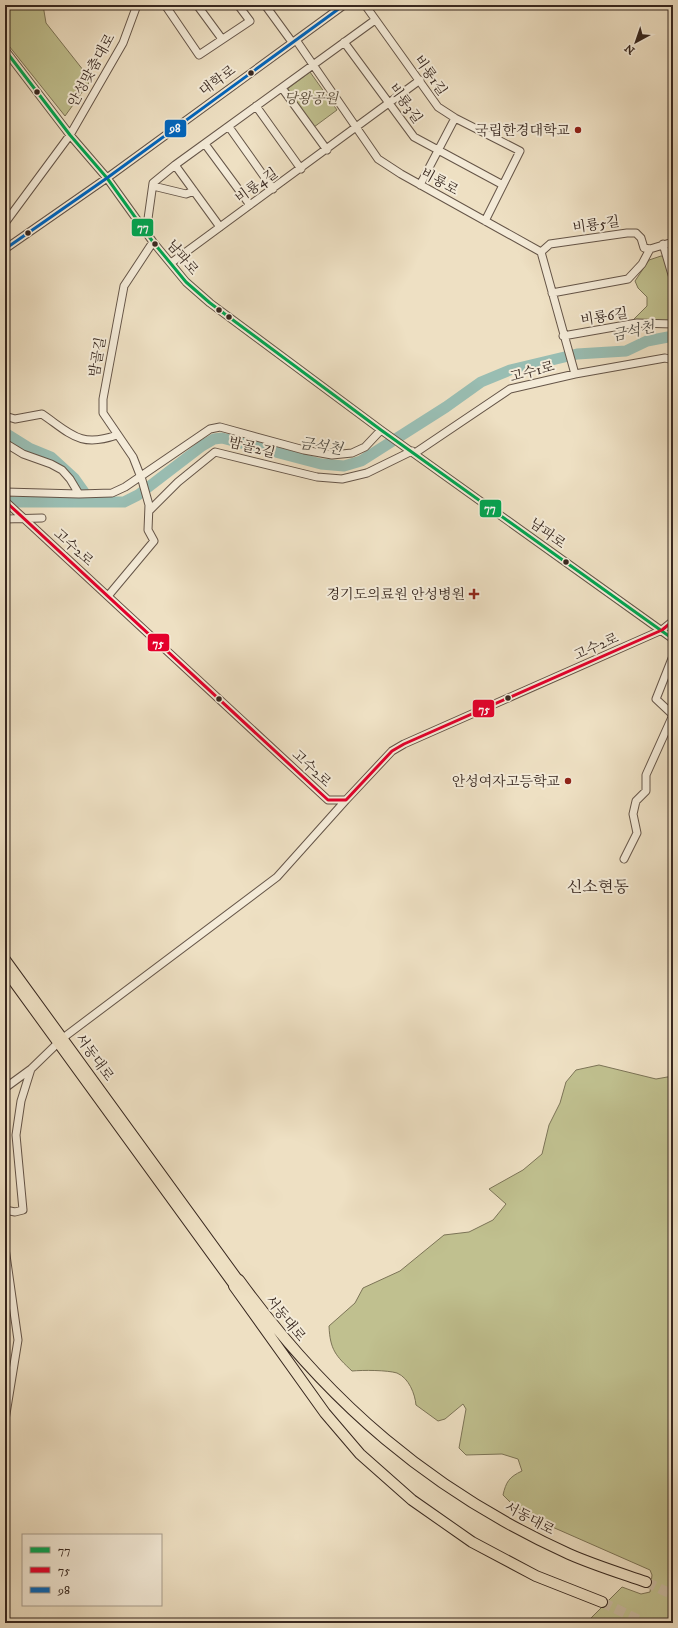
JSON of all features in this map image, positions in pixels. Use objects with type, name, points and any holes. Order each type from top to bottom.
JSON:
[{"type":"highway","name":"서동대로","points":[[236,1283],[320,1380],[363,1421],[398,1451],[464,1497],[529,1534],[571,1554],[646,1582]]},
{"type":"highway","name":"서동대로","points":[[236,1283],[325,1413],[360,1454],[412,1500],[472,1542],[536,1576],[602,1602]]},
{"type":"main road","name":"서동대로","points":[[5,958],[60,1040],[236,1283]]},
{"type":"main road","name":"서동대로","points":[[5,971],[60,1040]]},
{"type":"street","name":"안성맞춤대로","points":[[5,223],[70,135],[123,42],[137,5]]},
{"type":"street","points":[[165,5],[199,54],[250,21],[238,5]]},
{"type":"street","points":[[197,5],[222,39]]},
{"type":"street","name":"비룡로","points":[[265,5],[313,65],[378,159],[420,185],[541,252]]},
{"type":"street","name":"대학로","points":[[5,249],[107,178],[344,5]]},
{"type":"street","name":"비룡1길","points":[[365,5],[438,107],[455,118],[520,151],[485,221]]},
{"type":"street","points":[[146,233],[153,183],[175,165],[375,20]]},
{"type":"street","name":"비룡3길","points":[[344,42],[414,137],[503,185]]},
{"type":"street","name":"남파로","points":[[5,50],[70,135],[107,178],[146,233],[186,282],[210,303],[381,430],[673,639]]},
{"type":"street","name":"비룡4길","points":[[171,263],[357,128],[420,80]]},
{"type":"street","points":[[282,88],[327,150]]},
{"type":"street","points":[[256,106],[301,169]]},
{"type":"street","points":[[420,185],[455,118]]},
{"type":"street","points":[[228,127],[273,189]]},
{"type":"street","points":[[205,144],[250,205]]},
{"type":"street","points":[[175,165],[220,227]]},
{"type":"street","points":[[153,186],[186,194],[194,191]]},
{"type":"street","name":"비룡5길","points":[[541,252],[550,244],[627,233],[636,233],[641,238],[644,248],[650,249]]},
{"type":"street","name":"밤골길","points":[[108,596],[154,541],[148,530],[149,508],[134,458],[103,413],[103,406],[113,340],[124,286],[154,242]]},
{"type":"street","points":[[552,293],[628,279],[642,264],[650,249],[673,242]]},
{"type":"street","points":[[663,244],[673,278]]},
{"type":"street","points":[[541,252],[563,336],[575,374]]},
{"type":"street","name":"비룡6길","points":[[563,336],[637,323],[673,324]]},
{"type":"street","name":"고수1로","points":[[412,451],[510,389],[575,374],[665,358],[673,360]]},
{"type":"street","points":[[5,416],[15,419],[42,414],[80,440],[101,441],[117,435]]},
{"type":"street","points":[[5,492],[80,494],[112,493],[141,478],[210,429],[220,427],[304,450],[332,455],[352,453],[365,447],[381,430]]},
{"type":"street","points":[[5,443],[23,454],[51,464],[62,470],[80,494]]},
{"type":"street","name":"밤골2길","points":[[149,508],[215,452],[317,477],[342,479],[366,473],[412,451]]},
{"type":"street","name":"고수2로","points":[[5,501],[328,800],[346,800],[392,751],[404,744],[662,630],[673,621]]},
{"type":"street","points":[[5,519],[21,517],[42,518]]},
{"type":"street","points":[[624,859],[637,833],[633,814],[636,801],[646,791],[646,775],[673,715],[656,699],[673,656]]},
{"type":"street","points":[[5,1088],[31,1069],[60,1040],[277,877],[346,800]]},
{"type":"street","points":[[5,1210],[15,1212],[22,1210],[16,1135],[21,1101],[31,1069]]},
{"type":"street","points":[[5,1248],[18,1340],[5,1420]]},
{"type":"green space","points":[[5,5],[43,5],[46,23],[91,80],[65,116],[5,41]]},
{"type":"green space","name":"당왕공원","points":[[310,72],[337,110],[314,127],[286,90]]},
{"type":"green space","points":[[666,256],[673,274],[673,324],[630,327],[631,322],[647,306],[647,297],[638,288],[635,281],[649,260]]},
{"type":"green space","points":[[599,1065],[656,1079],[673,1076],[673,1623],[586,1623],[622,1587],[641,1594],[650,1592],[652,1575],[650,1570],[541,1522],[514,1506],[503,1495],[509,1480],[514,1475],[522,1471],[518,1459],[502,1454],[466,1455],[459,1448],[466,1409],[463,1404],[445,1419],[438,1421],[416,1405],[411,1387],[401,1375],[387,1371],[352,1371],[342,1361],[332,1347],[330,1334],[329,1326],[355,1303],[363,1288],[400,1271],[444,1235],[469,1232],[493,1220],[506,1204],[489,1189],[523,1170],[542,1154],[549,1125],[560,1103],[566,1082],[576,1070]]},
{"type":"waterway","name":"금석천","points":[[5,502],[124,502],[138,495],[202,446],[214,439],[222,438],[321,464],[344,466],[361,461],[446,407],[481,382],[510,370],[577,354],[626,351],[647,341],[668,337],[673,338]]},
{"type":"waterway","points":[[5,433],[29,448],[51,457],[74,478],[91,502]]},
{"type":"tunnel","points":[[646,1582],[673,1595]]},
{"type":"tunnel","points":[[602,1602],[645,1623]]},
{"type":"transit line","name":"98","points":[[5,249],[107,178],[344,5]]},
{"type":"transit line","name":"77","points":[[5,50],[70,135],[107,178],[153,242],[186,282],[210,303],[381,430],[673,639]]},
{"type":"transit line","name":"75","points":[[5,501],[328,800],[346,800],[392,751],[404,744],[662,630],[673,621]]},
{"type":"place","name":"국립한경대학교","points":[[578,130]]},
{"type":"place","name":"경기도의료원 안성병원","points":[[474,594]]},
{"type":"place","name":"안성여자고등학교","points":[[568,781]]},
{"type":"district","name":"신소현동","points":[[598,886]]}]
